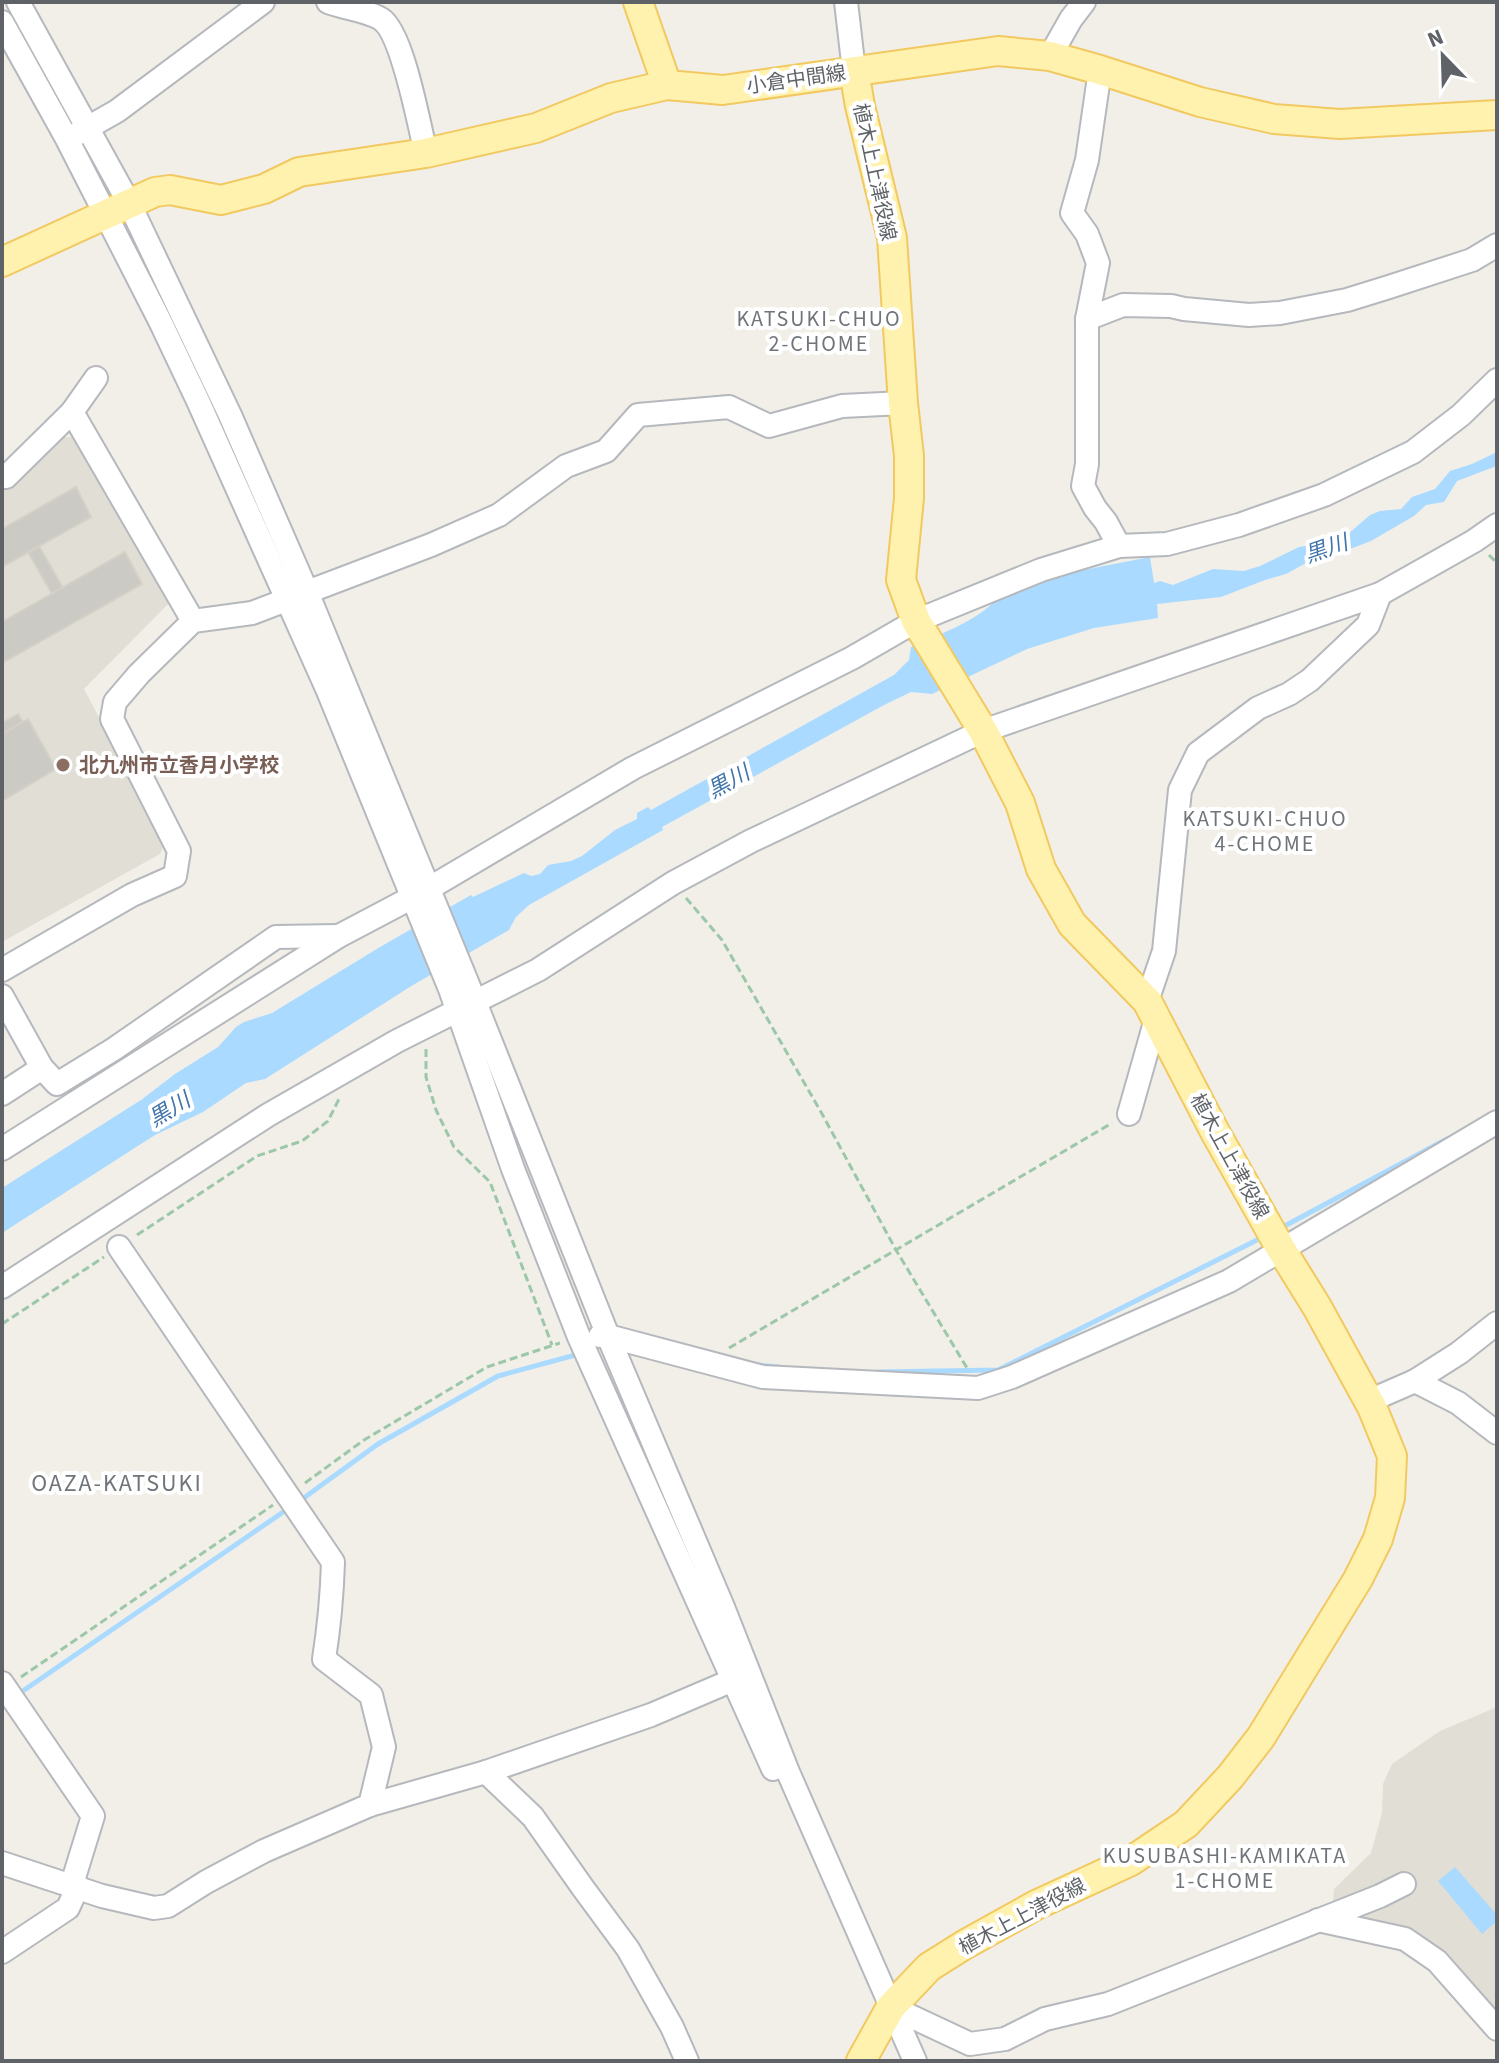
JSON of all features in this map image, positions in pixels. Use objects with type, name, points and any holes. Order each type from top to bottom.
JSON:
[{"type":"main road","points":[[638,2],[667,85]]},
{"type":"main road","name":"小倉中間線","points":[[2,262],[155,192],[170,190],[221,200],[264,189],[299,172],[426,153],[536,128],[611,98],[667,85],[723,90],[998,51],[1050,56],[1200,102],[1274,119],[1340,124],[1497,115]]},
{"type":"main road","name":"植木上上津役線","points":[[854,71],[892,238],[909,456],[909,498],[901,580],[920,627],[976,720],[1020,803],[1041,869],[1072,924],[1151,1010],[1215,1132],[1369,1401],[1392,1456],[1390,1498],[1378,1539],[1358,1579],[1261,1737],[1230,1777],[1186,1824],[1131,1861],[1036,1905],[929,1967],[888,2012],[861,2061]]},
{"type":"street","points":[[18,2],[88,128],[117,208],[198,401],[297,596],[458,985],[513,1169],[579,1337],[733,1680],[888,2012],[915,2061]]},
{"type":"street","points":[[67,139],[117,111],[263,2]]},
{"type":"street","points":[[328,2],[381,19],[390,28],[403,59],[426,153]]},
{"type":"street","points":[[846,2],[854,71]]},
{"type":"street","points":[[1050,56],[1084,2]]},
{"type":"street","points":[[2,22],[67,139],[117,208]]},
{"type":"street","points":[[1100,70],[1087,160],[1072,213],[1087,234],[1098,263],[1087,319],[1087,464],[1083,486],[1119,546]]},
{"type":"street","points":[[1087,319],[1123,305],[1171,306],[1249,315],[1280,313],[1347,300],[1389,287],[1472,260],[1497,245]]},
{"type":"street","points":[[2,477],[6,477],[72,412],[96,378]]},
{"type":"street","points":[[2,1149],[339,936],[420,893],[633,768],[852,658],[1041,570],[1119,546],[1167,544],[1239,525],[1324,495],[1413,452],[1461,415],[1497,380]]},
{"type":"street","points":[[2,970],[132,895],[175,876],[179,851],[112,719],[115,702],[193,621],[252,613],[431,545],[499,515],[566,466],[606,451],[638,415],[729,407],[769,426],[842,406],[903,403]]},
{"type":"street","points":[[72,412],[193,621]]},
{"type":"street","points":[[2,1287],[268,1115],[397,1041],[538,970],[673,883],[976,720],[1380,594],[1497,525]]},
{"type":"street","points":[[1129,1114],[1164,951],[1180,790],[1198,753],[1258,708],[1310,680],[1368,625],[1380,594]]},
{"type":"street","points":[[2,996],[42,1068],[57,1084],[114,1049],[276,937],[339,936]]},
{"type":"street","points":[[466,1008],[723,1607],[888,2012],[901,2061]]},
{"type":"street","points":[[2,1094],[42,1068]]},
{"type":"street","points":[[579,1337],[608,1336],[763,1377],[978,1388],[1012,1377],[1229,1281],[1497,1122]]},
{"type":"street","points":[[119,1247],[333,1562],[332,1599],[324,1659],[371,1695],[384,1747],[370,1805]]},
{"type":"street","points":[[1369,1401],[1415,1381],[1459,1353],[1497,1323]]},
{"type":"street","points":[[1415,1381],[1458,1403],[1497,1433]]},
{"type":"street","points":[[2,1863],[102,1896],[154,1908],[168,1906],[264,1851],[370,1805],[486,1772],[651,1715],[733,1680]]},
{"type":"street","points":[[2,1683],[93,1816],[68,1908],[2,1952]]},
{"type":"street","points":[[486,1772],[533,1817],[628,1949],[672,2027],[687,2061]]},
{"type":"street","points":[[888,2012],[970,2044],[1005,2039],[1045,2019],[1108,2004],[1404,1884]]},
{"type":"street","points":[[1318,1920],[1405,1939],[1437,1961],[1497,2029]]},
{"type":"path","points":[[673,883],[722,940],[896,1250],[978,1388]]},
{"type":"path","points":[[425,1028],[426,1077],[436,1110],[454,1147],[490,1182],[552,1345]]},
{"type":"path","points":[[2,1324],[257,1156],[302,1141],[328,1121],[340,1096]]},
{"type":"path","points":[[705,1362],[1129,1114]]},
{"type":"shaded area","name":"北九州市立香月小学校","points":[[59,437],[73,437],[169,603],[84,689],[165,842],[160,854],[2,942],[2,486]]},
{"type":"shaded area","points":[[1497,1707],[1497,2018],[1441,1957],[1364,1925],[1333,1906],[1334,1889],[1371,1853],[1382,1813],[1383,1784],[1392,1764],[1440,1731]]},
{"type":"water","name":"黒川","points":[[1497,452],[1494,467],[1457,481],[1444,502],[1426,505],[1414,516],[1371,541],[1337,554],[1317,557],[1286,574],[1221,597],[1157,604],[1158,618],[1094,628],[1027,649],[932,694],[911,692],[884,705],[662,827],[663,830],[529,905],[516,917],[509,930],[413,985],[265,1079],[246,1083],[203,1112],[155,1135],[2,1233],[2,1188],[141,1100],[218,1047],[236,1027],[272,1013],[471,895],[473,897],[524,873],[531,876],[540,874],[548,865],[582,856],[615,830],[637,819],[637,813],[648,807],[651,810],[894,675],[909,660],[911,647],[972,619],[992,604],[997,596],[1063,574],[1150,557],[1154,583],[1160,581],[1173,585],[1213,569],[1244,571],[1299,547],[1330,542],[1348,534],[1370,515],[1401,509],[1412,497],[1435,489],[1450,471]]},
{"type":"water","points":[[1455,1867],[1497,1915],[1497,1921],[1482,1934],[1438,1881]]},
{"type":"building","points":[[76,487],[91,517],[2,567],[2,529]]},
{"type":"building","points":[[39,546],[63,588],[52,594],[28,552]]},
{"type":"building","points":[[125,552],[142,584],[2,663],[2,622]]},
{"type":"building","points":[[18,714],[23,722],[2,734],[2,723]]},
{"type":"building","points":[[28,719],[56,769],[2,801],[2,734]]},
{"type":"waterway","points":[[1279,1229],[1447,1139]]},
{"type":"waterway","points":[[877,1372],[998,1370],[1263,1237]]},
{"type":"waterway","points":[[301,1500],[378,1444],[498,1376],[579,1354]]},
{"type":"waterway","points":[[757,1365],[779,1367]]},
{"type":"waterway","points":[[17,1695],[289,1508]]},
{"type":"place","name":"北九州市立香月小学校","points":[[63,765]]},
{"type":"district","name":"KATSUKI-CHUO 2-CHOME","points":[[819,330]]},
{"type":"district","name":"KATSUKI-CHUO 4-CHOME","points":[[1265,830]]},
{"type":"district","name":"OAZA-KATSUKI","points":[[117,1483]]},
{"type":"district","name":"KUSUBASHI-KAMIKATA 1-CHOME","points":[[1225,1868]]}]
